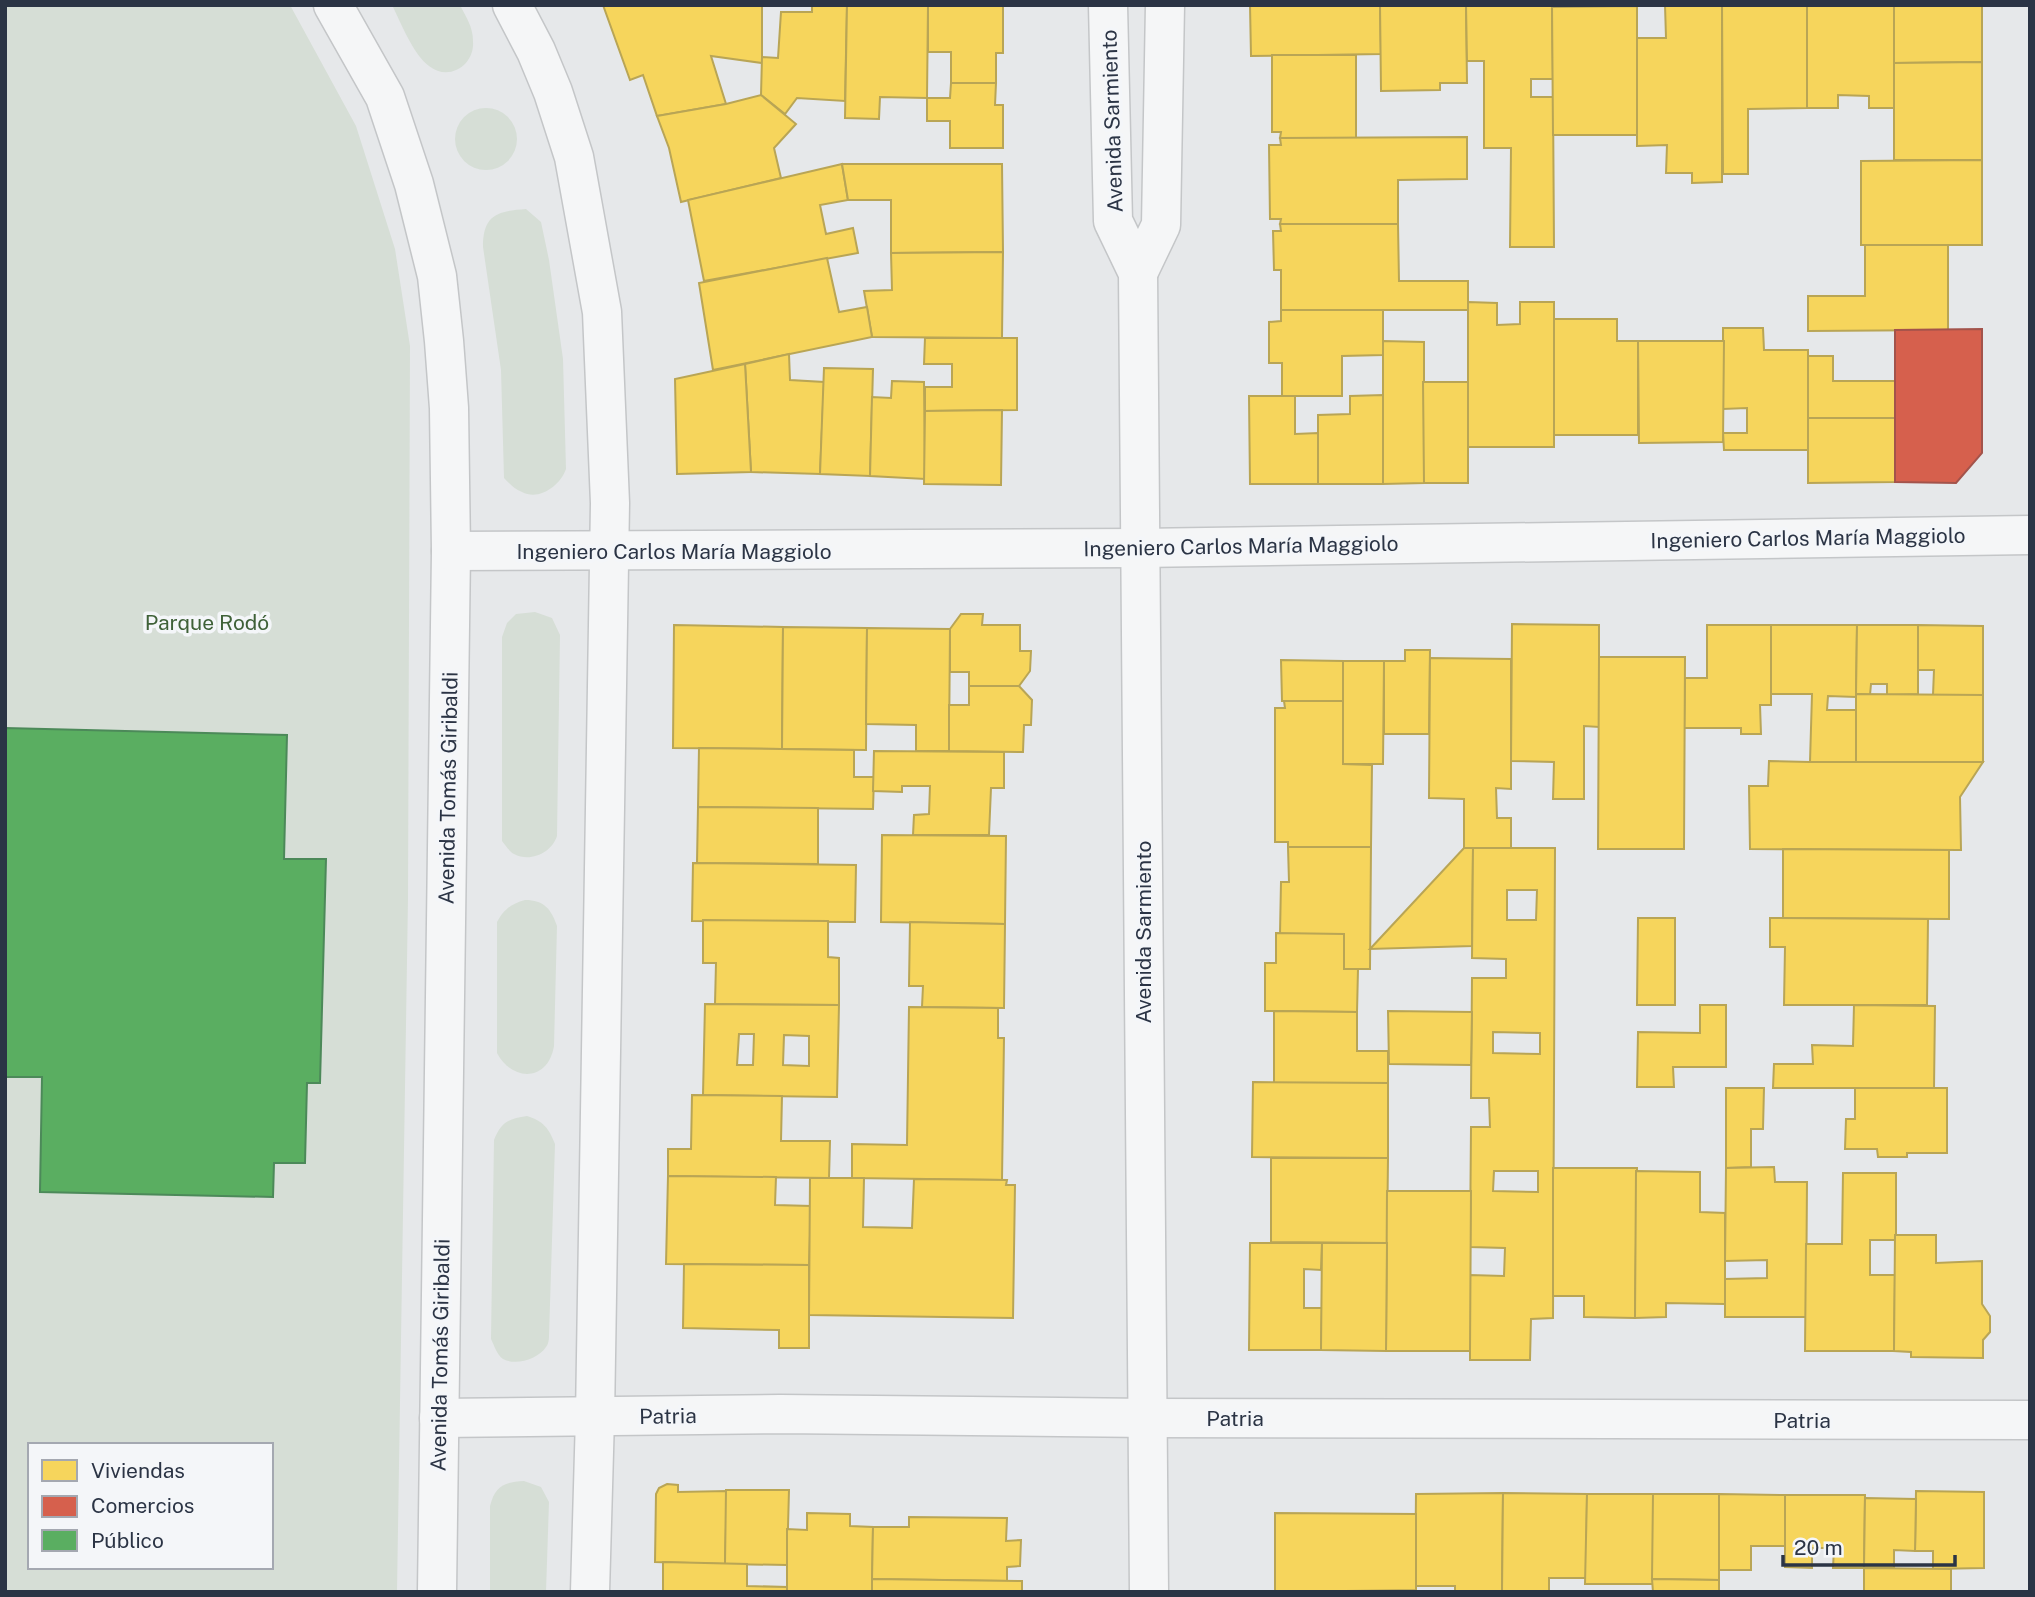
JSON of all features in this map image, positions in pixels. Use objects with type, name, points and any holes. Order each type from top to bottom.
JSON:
[{"type":"street","name":"Avenida Tomás Giribaldi","points":[[333,5],[385,97],[414,184],[437,276],[449,408],[452,551],[437,1592]]},
{"type":"street","points":[[512,5],[549,82],[574,157],[602,312],[610,503],[590,1592]]},
{"type":"street","name":"Avenida Sarmiento","points":[[1108,5],[1114,220],[1138,273],[1149,1592]]},
{"type":"street","name":"Avenida Sarmiento","points":[[1138,273],[1161,225],[1165,5]]},
{"type":"street","name":"Ingeniero Carlos María Maggiolo","points":[[452,551],[1140,548],[2030,535]]},
{"type":"street","name":"Patria","points":[[439,1418],[794,1415],[2030,1420]]},
{"type":"green space","name":"Parque Rodó","points":[[5,5],[290,5],[356,126],[395,249],[410,346],[408,898],[397,1592],[5,1592]]},
{"type":"green space","points":[[392,5],[460,5],[473,36],[473,50],[465,64],[445,72],[429,66],[413,46]]},
{"type":"green space","points":[[486,108],[498,110],[508,117],[515,127],[515,151],[508,161],[498,168],[486,170],[474,168],[464,161],[457,151],[455,139],[457,127],[464,117],[474,110]]},
{"type":"green space","points":[[526,209],[541,222],[563,359],[566,469],[554,486],[535,495],[519,491],[504,478],[501,370],[483,247],[489,221],[500,213]]},
{"type":"green space","points":[[535,612],[552,618],[560,635],[557,836],[546,851],[527,857],[512,853],[502,841],[502,637],[507,623],[516,614]]},
{"type":"green space","points":[[525,900],[546,907],[557,926],[554,1046],[545,1066],[529,1074],[511,1069],[497,1053],[497,922],[508,908]]},
{"type":"green space","points":[[527,1116],[545,1126],[555,1144],[549,1338],[547,1346],[538,1355],[514,1362],[501,1357],[491,1339],[494,1140],[506,1122]]},
{"type":"green space","points":[[524,1481],[541,1487],[549,1502],[546,1592],[490,1592],[490,1506],[501,1486]]},
{"type":"building: Viviendas","points":[[603,5],[762,5],[762,63],[711,56],[726,104],[657,116],[643,75],[630,80]]},
{"type":"building: Viviendas","points":[[812,5],[847,5],[845,101],[797,98],[785,114],[761,95],[762,57],[778,58],[781,12],[812,12]]},
{"type":"building: Viviendas","points":[[847,5],[928,5],[927,98],[880,97],[879,119],[845,118]]},
{"type":"building: Viviendas","points":[[928,5],[1003,5],[1003,53],[996,53],[996,83],[951,83],[951,52],[928,52]]},
{"type":"building: Viviendas","points":[[1250,5],[1380,5],[1381,54],[1251,56]]},
{"type":"building: Viviendas","points":[[1380,5],[1466,5],[1467,83],[1440,83],[1440,90],[1381,91]]},
{"type":"building: Viviendas","points":[[1466,5],[1552,5],[1553,79],[1531,79],[1531,97],[1553,97],[1554,247],[1510,247],[1511,148],[1484,148],[1484,61],[1467,61]]},
{"type":"building: Viviendas","points":[[1665,5],[1722,5],[1722,182],[1692,183],[1692,173],[1666,173],[1667,145],[1637,146],[1637,38],[1666,38]]},
{"type":"building: Viviendas","points":[[1722,5],[1807,5],[1807,108],[1748,109],[1748,174],[1723,174]]},
{"type":"building: Viviendas","points":[[1807,5],[1894,5],[1894,108],[1869,108],[1869,96],[1838,95],[1838,108],[1807,108]]},
{"type":"building: Viviendas","points":[[1894,5],[1982,5],[1982,62],[1894,63]]},
{"type":"building: Viviendas","points":[[1637,6],[1637,135],[1553,135],[1552,7]]},
{"type":"building: Viviendas","points":[[1272,55],[1356,55],[1356,138],[1280,138],[1281,132],[1272,132]]},
{"type":"building: Viviendas","points":[[1982,62],[1982,160],[1894,160],[1894,63]]},
{"type":"building: Viviendas","points":[[951,83],[996,83],[995,105],[1003,105],[1003,148],[950,148],[950,121],[927,121],[927,98],[950,98]]},
{"type":"building: Viviendas","points":[[761,95],[796,124],[774,148],[781,178],[681,202],[669,148],[657,116]]},
{"type":"building: Viviendas","points":[[1467,137],[1467,179],[1398,180],[1398,224],[1280,224],[1281,219],[1270,219],[1269,145],[1281,145],[1280,138]]},
{"type":"building: Viviendas","points":[[1982,160],[1982,245],[1861,245],[1861,161]]},
{"type":"building: Viviendas","points":[[842,164],[848,200],[820,205],[826,234],[853,228],[858,253],[704,281],[688,200]]},
{"type":"building: Viviendas","points":[[842,164],[1002,164],[1003,252],[891,253],[891,200],[848,200]]},
{"type":"building: Viviendas","points":[[1280,224],[1398,224],[1399,281],[1468,281],[1468,310],[1281,310],[1281,270],[1274,270],[1273,231],[1281,231]]},
{"type":"building: Viviendas","points":[[1865,245],[1948,245],[1948,330],[1808,331],[1808,296],[1865,296]]},
{"type":"building: Viviendas","points":[[1003,252],[1002,338],[872,337],[864,291],[892,290],[891,253]]},
{"type":"building: Viviendas","points":[[827,258],[839,312],[867,307],[872,337],[713,370],[699,283]]},
{"type":"building: Viviendas","points":[[1468,302],[1497,303],[1497,325],[1520,324],[1520,302],[1554,302],[1554,447],[1468,447]]},
{"type":"building: Viviendas","points":[[1281,310],[1383,310],[1383,355],[1342,356],[1342,396],[1282,396],[1282,363],[1269,363],[1269,322],[1281,321]]},
{"type":"building: Viviendas","points":[[1554,319],[1617,319],[1617,341],[1638,341],[1638,435],[1554,435]]},
{"type":"building: Viviendas","points":[[1723,328],[1763,328],[1764,350],[1808,350],[1808,450],[1724,450],[1723,433],[1747,433],[1747,408],[1723,409]]},
{"type":"building: Viviendas","points":[[925,338],[1017,338],[1017,410],[925,411],[925,387],[952,387],[952,364],[924,364]]},
{"type":"building: Viviendas","points":[[1383,341],[1424,342],[1424,483],[1383,484]]},
{"type":"building: Viviendas","points":[[1638,341],[1724,341],[1723,442],[1639,443]]},
{"type":"building: Viviendas","points":[[789,354],[790,380],[824,382],[820,474],[751,472],[745,364]]},
{"type":"building: Viviendas","points":[[1808,356],[1833,356],[1833,381],[1895,381],[1895,418],[1808,418]]},
{"type":"building: Viviendas","points":[[745,364],[751,472],[677,474],[675,379]]},
{"type":"building: Viviendas","points":[[824,368],[873,369],[870,476],[820,474]]},
{"type":"building: Viviendas","points":[[892,381],[924,382],[925,479],[870,476],[872,397],[891,398]]},
{"type":"building: Viviendas","points":[[1423,382],[1468,382],[1468,483],[1424,483]]},
{"type":"building: Viviendas","points":[[1383,395],[1383,484],[1318,484],[1318,415],[1350,414],[1350,396]]},
{"type":"building: Viviendas","points":[[1249,396],[1295,396],[1295,434],[1318,433],[1318,484],[1250,484]]},
{"type":"building: Viviendas","points":[[1002,410],[1001,485],[924,484],[925,411]]},
{"type":"building: Viviendas","points":[[1808,418],[1895,418],[1895,482],[1808,483]]},
{"type":"building: Viviendas","points":[[961,614],[983,614],[982,625],[1020,625],[1020,651],[1031,651],[1030,671],[1019,686],[969,686],[969,672],[950,672],[950,629]]},
{"type":"building: Viviendas","points":[[1512,624],[1599,625],[1599,727],[1584,726],[1584,799],[1553,799],[1554,762],[1511,761]]},
{"type":"building: Viviendas","points":[[674,625],[783,627],[782,749],[673,748]]},
{"type":"building: Viviendas","points":[[1707,625],[1771,625],[1771,705],[1760,705],[1761,734],[1741,734],[1741,728],[1684,728],[1685,678],[1707,678]]},
{"type":"building: Viviendas","points":[[1771,625],[1857,625],[1856,697],[1828,696],[1827,710],[1857,710],[1856,762],[1810,762],[1812,694],[1771,694]]},
{"type":"building: Viviendas","points":[[1857,625],[1918,625],[1918,694],[1887,695],[1887,684],[1871,684],[1870,695],[1856,694]]},
{"type":"building: Viviendas","points":[[1918,625],[1983,626],[1983,695],[1933,695],[1934,670],[1918,670]]},
{"type":"building: Viviendas","points":[[783,627],[867,628],[866,750],[782,749]]},
{"type":"building: Viviendas","points":[[867,628],[950,629],[949,751],[916,751],[916,725],[866,724]]},
{"type":"building: Viviendas","points":[[1405,650],[1430,650],[1429,734],[1384,734],[1384,661],[1405,661]]},
{"type":"building: Viviendas","points":[[1599,657],[1685,657],[1684,849],[1598,849]]},
{"type":"building: Viviendas","points":[[1430,658],[1511,659],[1511,789],[1496,788],[1497,818],[1511,818],[1511,848],[1464,848],[1464,799],[1429,798]]},
{"type":"building: Viviendas","points":[[1281,660],[1343,661],[1343,701],[1282,701]]},
{"type":"building: Viviendas","points":[[1343,661],[1384,661],[1383,764],[1343,764]]},
{"type":"building: Viviendas","points":[[969,686],[1019,686],[1032,700],[1031,725],[1024,725],[1023,752],[949,751],[949,705],[969,705]]},
{"type":"building: Viviendas","points":[[1856,694],[1983,695],[1983,762],[1856,762]]},
{"type":"building: Viviendas","points":[[1284,701],[1343,701],[1343,764],[1372,765],[1371,847],[1288,847],[1288,842],[1275,842],[1275,708],[1285,708]]},
{"type":"building: Viviendas","points":[[699,748],[854,750],[854,777],[874,777],[873,809],[698,807]]},
{"type":"building: Viviendas","points":[[874,751],[1004,752],[1004,788],[991,788],[989,835],[913,835],[914,815],[929,814],[930,786],[902,786],[902,792],[873,791]]},
{"type":"building: Viviendas","points":[[1769,761],[1983,762],[1960,797],[1961,850],[1750,849],[1749,786],[1768,786]]},
{"type":"building: Viviendas","points":[[698,807],[818,808],[818,864],[697,863]]},
{"type":"building: Viviendas","points":[[882,835],[1006,836],[1005,924],[881,922]]},
{"type":"building: Viviendas","points":[[1288,847],[1371,847],[1370,969],[1344,969],[1344,934],[1280,934],[1281,882],[1289,882]]},
{"type":"building: Viviendas","points":[[1464,848],[1473,848],[1472,946],[1370,949]]},
{"type":"building: Viviendas","points":[[1473,848],[1555,848],[1553,1318],[1531,1319],[1530,1360],[1470,1360],[1470,1275],[1504,1276],[1505,1248],[1470,1247],[1471,1127],[1490,1127],[1489,1098],[1471,1098],[1472,978],[1506,978],[1506,959],[1472,958]],"holes":[[[1507,890],[1537,890],[1536,920],[1507,920]],[[1493,1032],[1540,1033],[1540,1054],[1493,1053]],[[1494,1171],[1538,1171],[1538,1192],[1493,1191]]]},
{"type":"building: Viviendas","points":[[1783,849],[1949,850],[1949,919],[1783,918]]},
{"type":"building: Viviendas","points":[[693,863],[856,865],[855,922],[692,921]]},
{"type":"building: Viviendas","points":[[1638,918],[1675,918],[1675,1005],[1637,1005]]},
{"type":"building: Viviendas","points":[[1770,918],[1928,919],[1927,1005],[1784,1005],[1785,947],[1770,947]]},
{"type":"building: Viviendas","points":[[703,920],[828,921],[828,957],[839,958],[839,1005],[715,1004],[716,963],[703,963]]},
{"type":"building: Viviendas","points":[[910,922],[1005,924],[1004,1008],[922,1007],[923,986],[909,986]]},
{"type":"building: Viviendas","points":[[1276,933],[1344,934],[1344,969],[1358,969],[1357,1012],[1265,1011],[1265,963],[1276,963]]},
{"type":"building: Viviendas","points":[[705,1004],[839,1005],[837,1097],[703,1095]],"holes":[[[739,1034],[754,1034],[753,1065],[737,1065]],[[784,1035],[809,1036],[809,1066],[783,1065]]]},
{"type":"building: Viviendas","points":[[1700,1005],[1726,1005],[1726,1067],[1673,1067],[1674,1087],[1637,1087],[1638,1032],[1700,1033]]},
{"type":"building: Viviendas","points":[[1854,1005],[1935,1006],[1934,1088],[1773,1088],[1774,1064],[1813,1064],[1812,1045],[1853,1046]]},
{"type":"building: Viviendas","points":[[909,1007],[998,1008],[998,1038],[1004,1038],[1002,1180],[852,1178],[852,1144],[907,1145]]},
{"type":"building: Viviendas","points":[[1274,1011],[1357,1012],[1357,1051],[1388,1051],[1388,1083],[1274,1083]]},
{"type":"building: Viviendas","points":[[1388,1011],[1472,1012],[1471,1065],[1389,1064]]},
{"type":"building: Viviendas","points":[[1253,1082],[1388,1083],[1388,1158],[1252,1157]]},
{"type":"building: Viviendas","points":[[1726,1088],[1764,1088],[1763,1129],[1751,1129],[1751,1167],[1726,1168]]},
{"type":"building: Viviendas","points":[[1855,1088],[1947,1088],[1947,1153],[1907,1153],[1907,1157],[1878,1157],[1877,1149],[1845,1149],[1846,1119],[1855,1119]]},
{"type":"building: Viviendas","points":[[692,1095],[782,1096],[781,1141],[830,1141],[829,1178],[668,1176],[668,1149],[691,1149]]},
{"type":"building: Viviendas","points":[[1271,1158],[1388,1158],[1387,1243],[1271,1242]]},
{"type":"building: Viviendas","points":[[1774,1167],[1775,1182],[1807,1182],[1806,1317],[1725,1317],[1725,1279],[1767,1278],[1767,1260],[1725,1261],[1726,1168]]},
{"type":"building: Viviendas","points":[[1553,1168],[1637,1168],[1635,1318],[1584,1317],[1584,1296],[1553,1296]]},
{"type":"building: Viviendas","points":[[1636,1171],[1700,1172],[1700,1212],[1725,1213],[1725,1304],[1666,1303],[1666,1317],[1635,1318]]},
{"type":"building: Viviendas","points":[[1843,1173],[1896,1173],[1896,1240],[1870,1240],[1870,1275],[1895,1275],[1894,1351],[1805,1351],[1806,1244],[1842,1244]]},
{"type":"building: Viviendas","points":[[668,1176],[776,1177],[775,1205],[811,1206],[809,1265],[666,1264]]},
{"type":"building: Viviendas","points":[[810,1178],[864,1178],[863,1227],[912,1228],[914,1179],[1007,1180],[1006,1185],[1015,1185],[1013,1318],[809,1315]]},
{"type":"building: Viviendas","points":[[1387,1191],[1471,1191],[1470,1351],[1386,1351]]},
{"type":"building: Viviendas","points":[[1895,1235],[1936,1235],[1936,1263],[1982,1261],[1982,1304],[1990,1316],[1990,1332],[1983,1340],[1983,1358],[1911,1357],[1911,1352],[1894,1351]]},
{"type":"building: Viviendas","points":[[1250,1243],[1322,1243],[1321,1270],[1304,1269],[1304,1308],[1322,1308],[1321,1350],[1249,1350]]},
{"type":"building: Viviendas","points":[[1322,1243],[1387,1243],[1386,1351],[1321,1350]]},
{"type":"building: Viviendas","points":[[684,1264],[809,1265],[809,1348],[779,1348],[779,1330],[683,1328]]},
{"type":"building: Viviendas","points":[[667,1484],[678,1485],[678,1492],[727,1491],[725,1564],[655,1562],[656,1494],[659,1488]]},
{"type":"building: Viviendas","points":[[726,1490],[789,1490],[787,1565],[725,1564]]},
{"type":"building: Viviendas","points":[[1916,1491],[1984,1492],[1984,1568],[1933,1569],[1933,1551],[1915,1551]]},
{"type":"building: Viviendas","points":[[1503,1493],[1502,1592],[1455,1592],[1455,1586],[1415,1586],[1416,1494]]},
{"type":"building: Viviendas","points":[[1503,1493],[1587,1494],[1586,1578],[1549,1578],[1549,1592],[1502,1592]]},
{"type":"building: Viviendas","points":[[1587,1494],[1653,1494],[1653,1584],[1585,1584]]},
{"type":"building: Viviendas","points":[[1653,1494],[1719,1494],[1719,1580],[1652,1579]]},
{"type":"building: Viviendas","points":[[1719,1494],[1785,1495],[1785,1546],[1751,1546],[1751,1570],[1719,1570]]},
{"type":"building: Viviendas","points":[[1785,1495],[1865,1495],[1864,1568],[1833,1568],[1834,1548],[1812,1548],[1812,1568],[1785,1567]]},
{"type":"building: Viviendas","points":[[1865,1498],[1916,1499],[1915,1551],[1894,1550],[1894,1568],[1864,1568]]},
{"type":"building: Viviendas","points":[[807,1513],[850,1514],[850,1526],[873,1527],[872,1592],[787,1592],[787,1529],[807,1530]]},
{"type":"building: Viviendas","points":[[1275,1513],[1416,1514],[1416,1590],[1275,1592]]},
{"type":"building: Viviendas","points":[[909,1517],[1007,1518],[1006,1541],[1021,1540],[1020,1566],[1007,1567],[1007,1581],[872,1579],[873,1527],[909,1527]]},
{"type":"building: Viviendas","points":[[663,1562],[747,1564],[747,1586],[787,1587],[787,1592],[663,1592]]},
{"type":"building: Viviendas","points":[[1864,1568],[1951,1569],[1951,1592],[1864,1592]]},
{"type":"building: Viviendas","points":[[872,1579],[1022,1581],[1022,1592],[872,1592]]},
{"type":"building: Viviendas","points":[[1652,1579],[1719,1580],[1719,1592],[1653,1592]]},
{"type":"building: Comercios","points":[[1982,329],[1982,453],[1956,483],[1895,482],[1895,330]]},
{"type":"building: Público","points":[[5,728],[287,735],[284,859],[326,859],[320,1083],[307,1083],[305,1163],[274,1163],[273,1197],[40,1192],[42,1077],[5,1077]]}]
